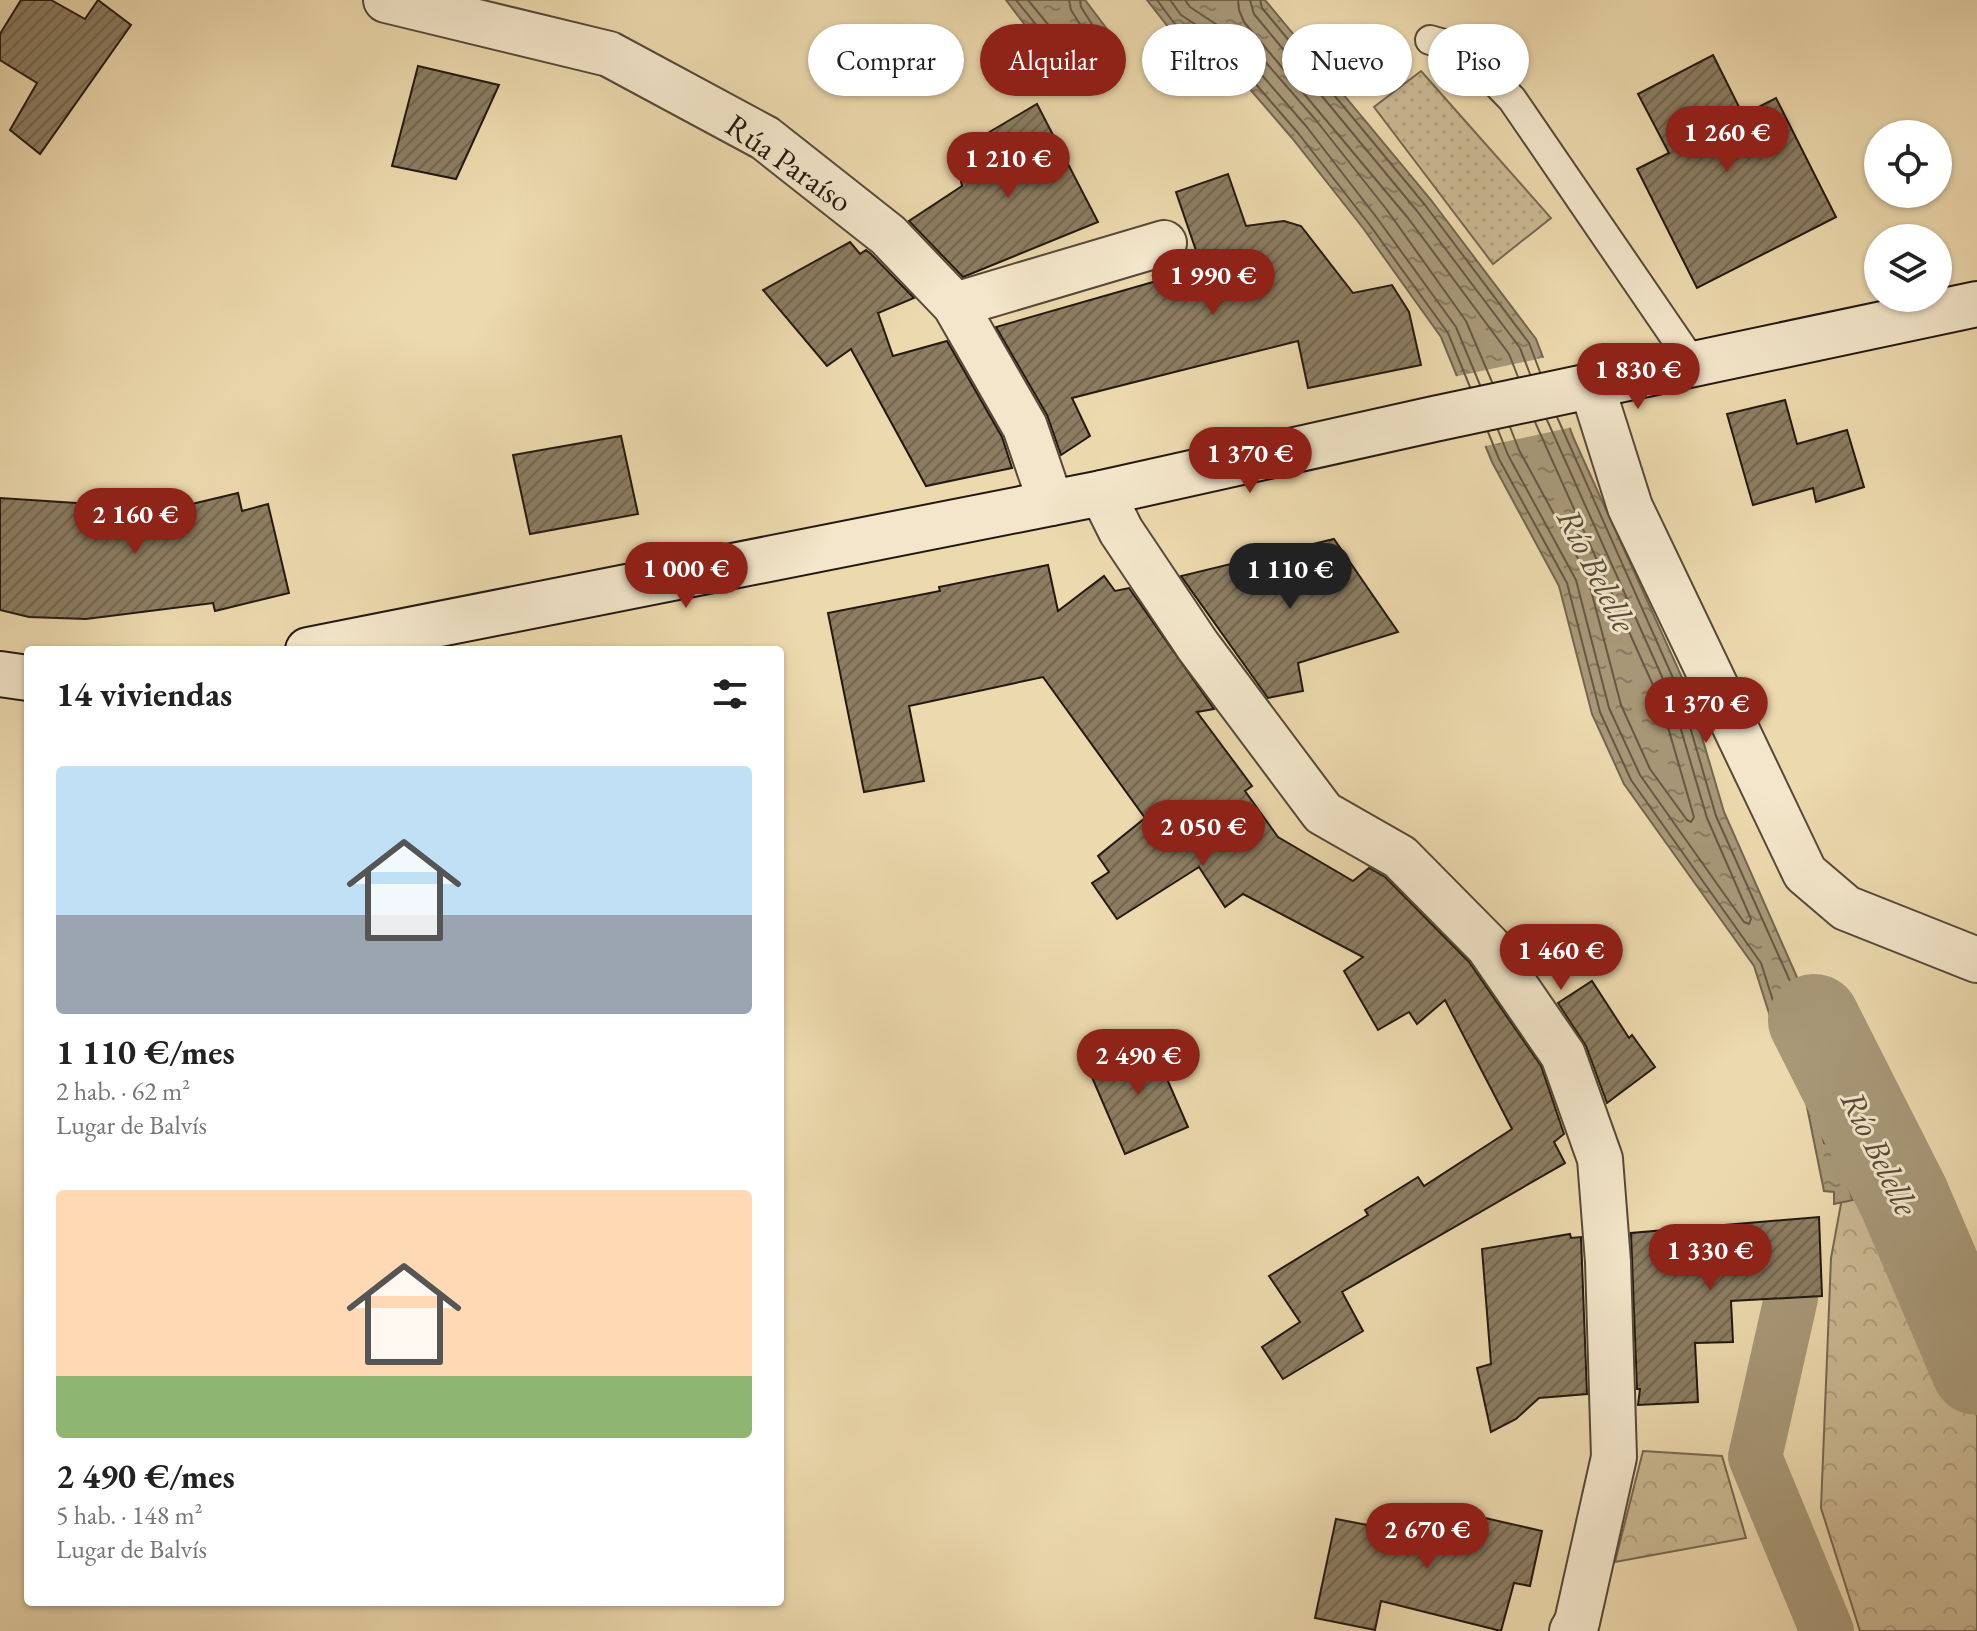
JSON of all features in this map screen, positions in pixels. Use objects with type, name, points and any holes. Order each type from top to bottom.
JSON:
[{"type":"street","name":"Rúa Paraíso","points":[[386,0],[609,54],[765,138],[888,235],[955,305],[1025,427],[1051,503]]},
{"type":"street","points":[[955,305],[1164,243]]},
{"type":"street","points":[[328,646],[1102,493],[1977,304]]},
{"type":"street","points":[[1581,389],[1630,507],[1805,873],[1846,908],[1977,960]]},
{"type":"street","points":[[1102,493],[1121,531],[1198,646],[1323,813],[1400,857],[1488,946],[1563,1055],[1600,1159],[1608,1262],[1614,1457],[1577,1622],[1572,1631]]},
{"type":"street","points":[[0,674],[24,677]]},
{"type":"lane","points":[[1509,96],[1694,365]]},
{"type":"green space","points":[[1421,71],[1428,79],[1428,96],[1443,96],[1551,218],[1493,264],[1374,107],[1388,96],[1412,96],[1412,78]]},
{"type":"green space","points":[[1851,1149],[1904,1170],[1977,1343],[1977,1631],[1860,1631],[1821,1508],[1831,1258]]},
{"type":"green space","points":[[1643,1451],[1722,1456],[1746,1538],[1615,1562]]},
{"type":"water","points":[[1006,0],[1085,0],[1103,24],[1024,24]]},
{"type":"water","points":[[1147,0],[1265,0],[1285,24],[1282,24],[1282,96],[1345,96],[1431,200],[1536,339],[1574,439],[1689,693],[1724,812],[1823,1036],[1857,1078],[1880,1136],[1850,1125],[1836,1152],[1853,1200],[1834,1204],[1834,1192],[1824,1191],[1805,1097],[1776,1035],[1754,966],[1624,784],[1592,714],[1559,586],[1492,462],[1441,337],[1363,228],[1256,96],[1266,96],[1266,24],[1166,24]]},
{"type":"pier","points":[[1547,357],[1573,427],[1481,447],[1453,377]]},
{"type":"building","points":[[21,0],[51,0],[85,19],[98,0],[131,25],[40,154],[10,130],[37,83],[0,60],[0,34]]},
{"type":"building","points":[[1713,55],[1743,115],[1776,98],[1836,217],[1697,288],[1637,169],[1669,153],[1638,94]]},
{"type":"building","points":[[418,66],[499,85],[456,179],[392,166]]},
{"type":"building","points":[[1037,104],[1098,222],[963,277],[909,221],[962,186],[960,176],[998,155],[986,134]]},
{"type":"building","points":[[1228,174],[1246,226],[1284,221],[1301,226],[1353,293],[1392,285],[1409,312],[1421,365],[1308,388],[1298,341],[1072,398],[1090,436],[1061,455],[1047,415],[996,327],[1202,268],[1176,192]]},
{"type":"building","points":[[850,242],[860,254],[866,250],[871,254],[914,298],[878,313],[893,356],[947,341],[1002,437],[1012,468],[926,486],[851,349],[827,366],[763,290]]},
{"type":"building","points":[[1785,400],[1797,444],[1847,430],[1864,487],[1816,502],[1813,488],[1753,505],[1727,414]]},
{"type":"building","points":[[621,436],[638,514],[530,534],[513,455]]},
{"type":"building","points":[[172,493],[175,508],[238,493],[242,511],[268,504],[289,593],[215,611],[213,603],[86,619],[29,617],[0,610],[0,498],[92,504]]},
{"type":"building","points":[[1334,539],[1398,632],[1298,663],[1303,691],[1268,698],[1181,576]]},
{"type":"building","points":[[1048,565],[1058,611],[1104,576],[1115,591],[1129,588],[1214,709],[1197,712],[1252,786],[1245,791],[1278,837],[1353,881],[1369,868],[1385,877],[1469,962],[1541,1066],[1564,1134],[1554,1142],[1565,1163],[1342,1292],[1363,1331],[1283,1379],[1262,1347],[1300,1322],[1269,1276],[1368,1215],[1365,1210],[1418,1177],[1424,1186],[1512,1129],[1445,1000],[1417,1024],[1409,1012],[1378,1030],[1344,971],[1363,957],[1243,894],[1225,907],[1199,867],[1117,919],[1092,883],[1109,872],[1098,856],[1145,818],[1043,677],[909,706],[924,781],[864,792],[828,613]]},
{"type":"building","points":[[1592,981],[1629,1038],[1632,1035],[1655,1067],[1607,1103],[1586,1046],[1558,1003]]},
{"type":"building","points":[[1150,1040],[1188,1127],[1125,1154],[1088,1068]]},
{"type":"building","points":[[1819,1217],[1822,1296],[1731,1301],[1733,1342],[1695,1343],[1698,1402],[1638,1405],[1640,1389],[1637,1389],[1631,1233]]},
{"type":"building","points":[[1570,1234],[1571,1238],[1581,1237],[1587,1394],[1539,1398],[1516,1419],[1491,1432],[1477,1368],[1491,1364],[1482,1249]]},
{"type":"building","points":[[1450,1510],[1542,1531],[1530,1586],[1514,1583],[1501,1631],[1381,1601],[1375,1630],[1315,1618],[1336,1519],[1441,1539]]},
{"type":"waterway","name":"Río Belelle","points":[[1814,1020],[1904,1198],[1977,1369]]},
{"type":"waterway","points":[[1791,1298],[1755,1457],[1827,1631]]}]
